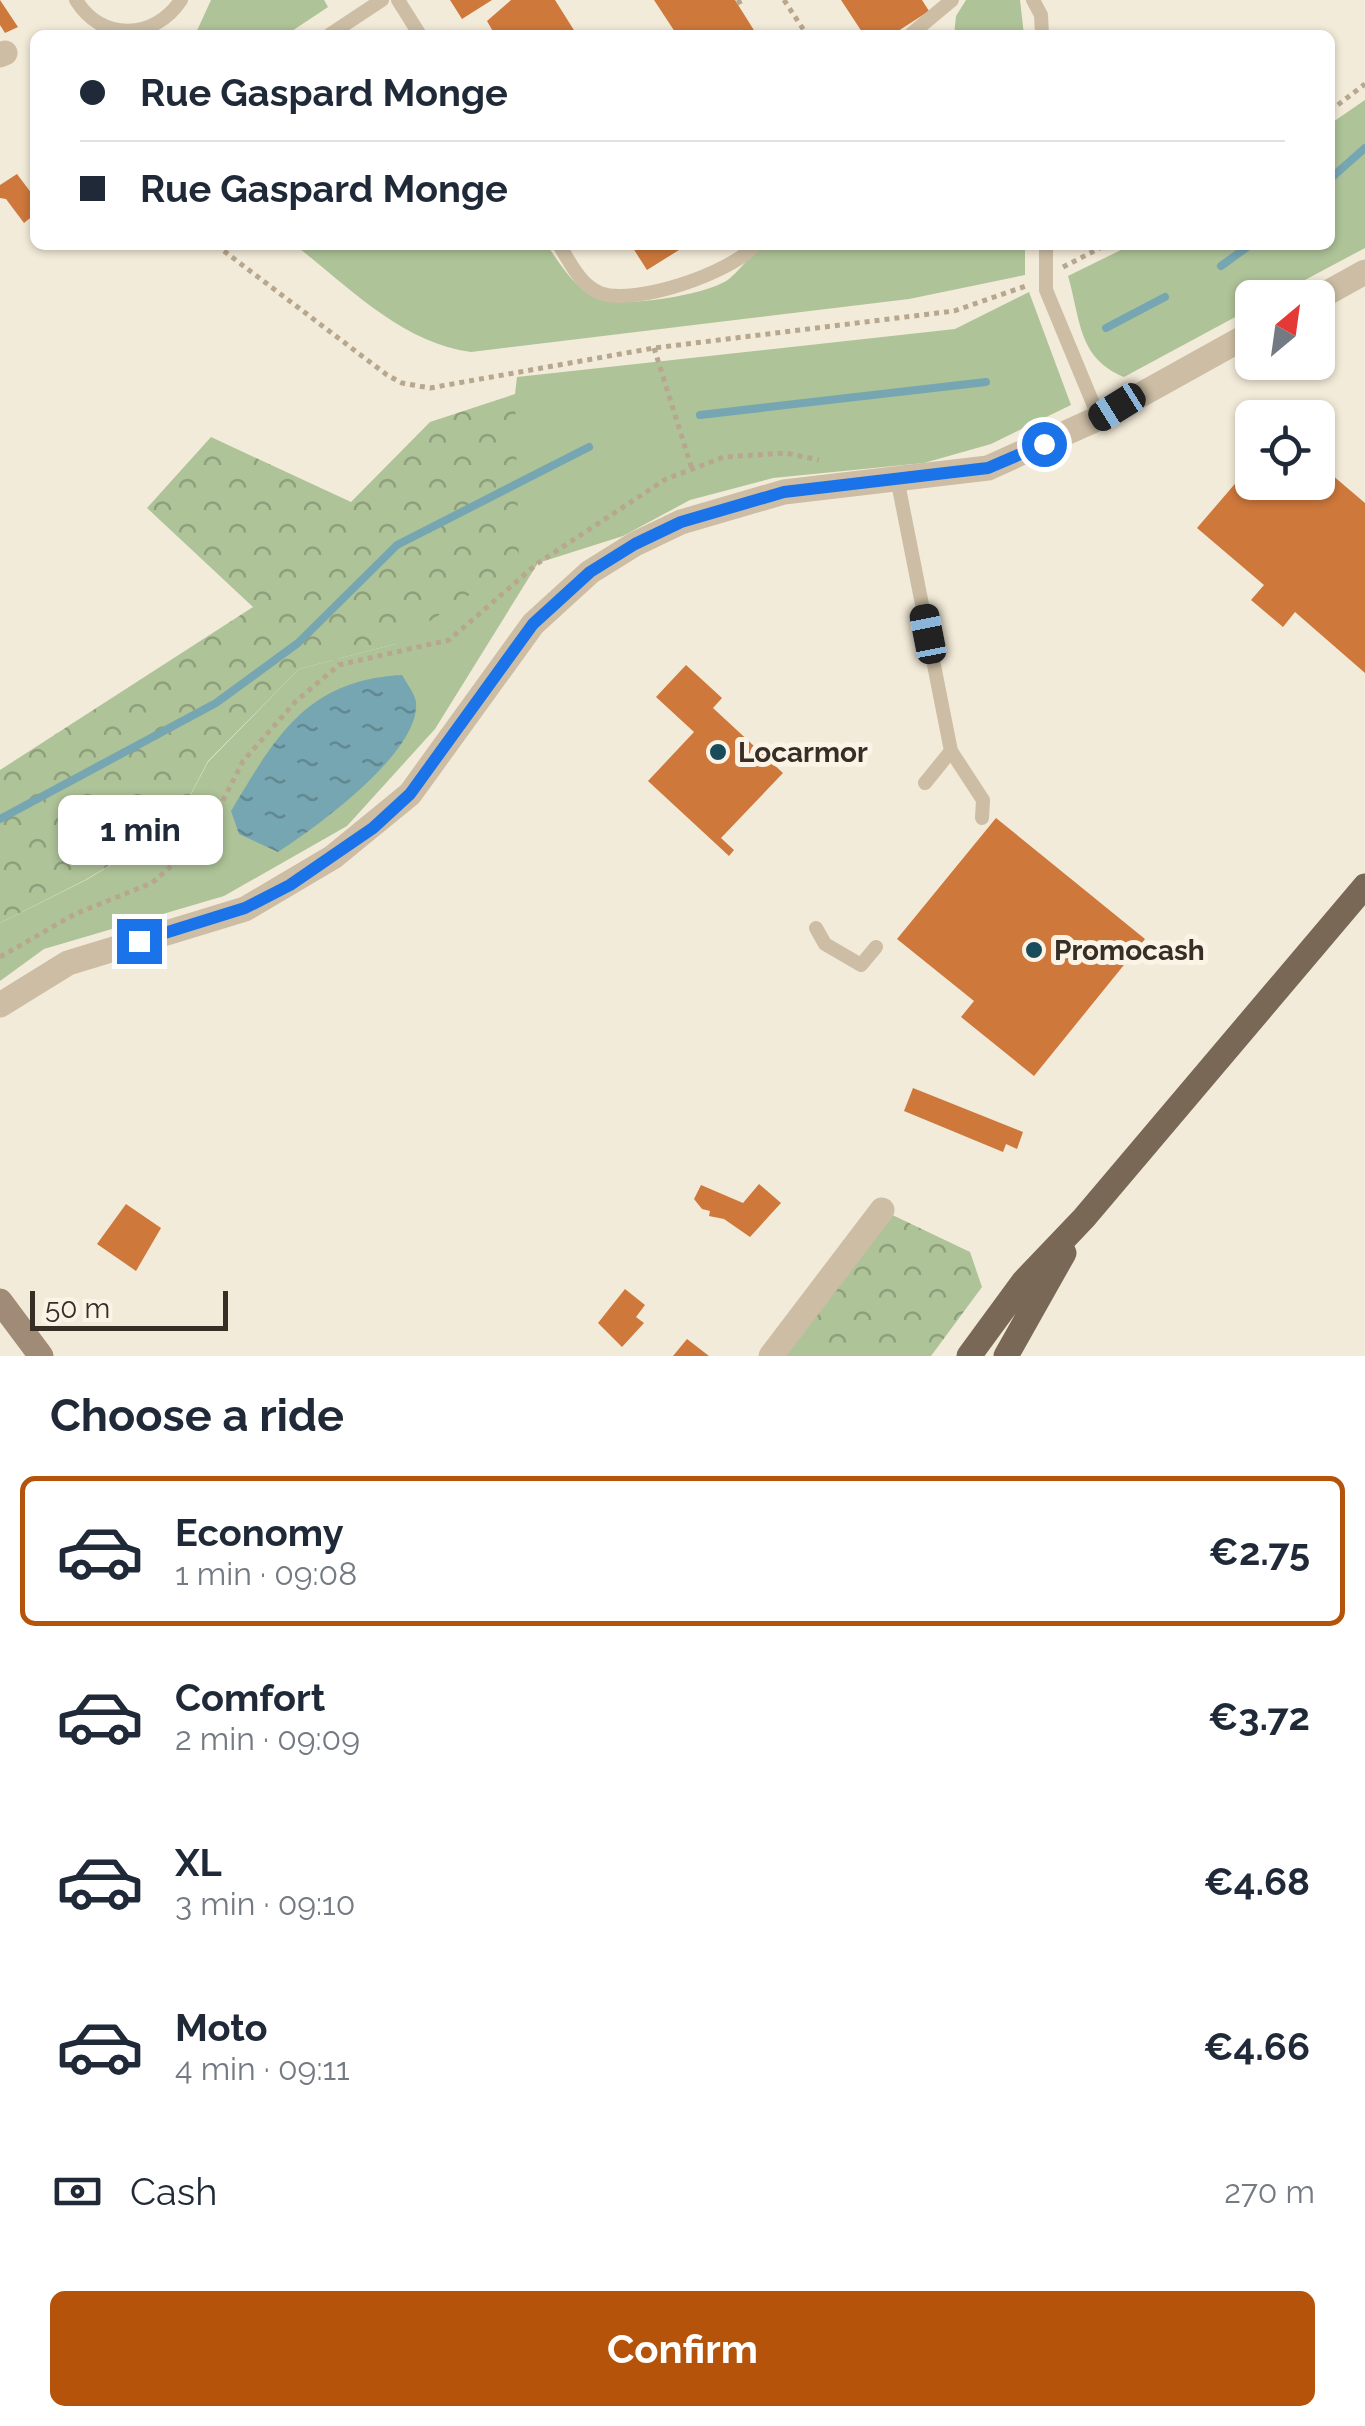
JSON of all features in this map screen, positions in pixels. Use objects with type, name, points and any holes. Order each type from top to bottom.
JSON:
[{"type":"main road","points":[[969,1356],[1024,1281],[1084,1218],[1365,886]]},
{"type":"main road","points":[[1006,1356],[1084,1218]]},
{"type":"main road","points":[[0,1301],[41,1356]]},
{"type":"street","points":[[1335,289],[1365,272]]},
{"type":"street","points":[[0,1006],[68,962],[245,908],[333,858],[410,794],[533,624],[590,572],[620,554],[681,522],[784,492],[860,480],[988,468],[1100,418],[1235,343]]},
{"type":"street","points":[[771,1356],[882,1210]]},
{"type":"lane","points":[[76,0],[96,23],[125,30]]},
{"type":"lane","points":[[138,30],[168,18],[181,0]]},
{"type":"lane","points":[[398,0],[417,30]]},
{"type":"lane","points":[[916,30],[952,0]]},
{"type":"lane","points":[[1032,0],[1041,14],[1042,30]]},
{"type":"lane","points":[[336,30],[374,2]]},
{"type":"lane","points":[[563,250],[590,287],[620,296],[708,278],[739,261],[749,250]]},
{"type":"lane","points":[[1046,250],[1046,290],[1100,418]]},
{"type":"lane","points":[[897,478],[951,751],[983,800],[982,818]]},
{"type":"lane","points":[[925,784],[951,751]]},
{"type":"lane","points":[[816,928],[824,944],[861,965],[876,947]]},
{"type":"path","points":[[784,0],[804,30]]},
{"type":"path","points":[[1335,107],[1365,84]]},
{"type":"path","points":[[223,250],[387,375],[411,386],[440,387],[654,348],[954,312],[1046,276],[1096,250]]},
{"type":"path","points":[[654,348],[692,469]]},
{"type":"path","points":[[0,957],[75,914],[152,883],[206,836],[242,761],[296,702],[339,664],[449,640],[538,563],[666,478],[724,456],[786,454],[827,462],[860,480]]},
{"type":"green space","points":[[211,0],[324,0],[328,7],[294,30],[197,30]]},
{"type":"green space","points":[[966,0],[1020,0],[1023,30],[955,30],[956,16]]},
{"type":"green space","points":[[1365,100],[1365,248],[1305,280],[1235,280],[1235,317],[1124,377],[1109,369],[1089,349],[1068,276],[1121,250],[1335,250],[1335,121]]},
{"type":"green space","points":[[301,250],[551,250],[586,292],[604,301],[621,302],[662,299],[718,285],[756,250],[1025,250],[1025,275],[909,299],[471,352],[422,337],[356,295]]},
{"type":"green space","points":[[1029,292],[1071,405],[991,444],[924,463],[773,478],[690,500],[623,536],[538,563],[435,729],[347,826],[224,896],[44,949],[0,981],[0,923],[86,880],[173,828],[208,762],[299,669],[395,644],[515,394],[517,377],[955,329]]},
{"type":"green space","points":[[515,394],[519,562],[395,644],[299,669],[208,761],[173,828],[85,880],[0,923],[0,770],[253,607],[147,508],[211,437],[351,502],[430,422]]},
{"type":"green space","points":[[882,1210],[970,1252],[982,1287],[931,1356],[771,1356]]},
{"type":"water","points":[[402,675],[416,702],[413,722],[402,743],[363,787],[278,852],[239,834],[231,811],[263,759],[298,717],[318,700],[342,688],[369,679]]},
{"type":"building","points":[[0,0],[18,27],[5,33],[0,25]]},
{"type":"building","points":[[450,0],[492,0],[462,19]]},
{"type":"building","points":[[511,0],[555,0],[574,30],[492,30],[487,21]]},
{"type":"building","points":[[654,0],[735,0],[754,30],[674,30]]},
{"type":"building","points":[[841,0],[922,0],[929,11],[900,30],[861,30]]},
{"type":"building","points":[[17,174],[30,191],[30,218],[24,223],[6,199],[0,198],[0,185]]},
{"type":"building","points":[[634,250],[679,250],[647,270]]},
{"type":"building","points":[[1335,478],[1365,503],[1365,673],[1295,612],[1283,627],[1251,600],[1264,585],[1197,528],[1235,484],[1235,500],[1335,500]]},
{"type":"building","name":"Locarmor","points":[[686,665],[722,698],[713,708],[783,773],[721,838],[734,850],[729,856],[648,781],[694,732],[656,697]]},
{"type":"building","name":"Promocash","points":[[996,818],[1145,939],[1034,1076],[961,1017],[974,1001],[897,939]]},
{"type":"building","points":[[913,1088],[1023,1132],[1017,1149],[1006,1144],[1003,1152],[904,1111]]},
{"type":"building","points":[[759,1184],[781,1203],[750,1237],[724,1219],[709,1216],[710,1211],[702,1209],[694,1199],[701,1185],[743,1203]]},
{"type":"building","points":[[126,1204],[161,1228],[136,1271],[97,1244]]},
{"type":"building","points":[[625,1289],[645,1305],[636,1317],[644,1323],[622,1347],[598,1323]]},
{"type":"building","points":[[687,1339],[709,1356],[673,1356]]},
{"type":"waterway","points":[[1335,175],[1365,148]]},
{"type":"waterway","points":[[1221,266],[1243,250]]},
{"type":"waterway","points":[[1106,328],[1165,297]]},
{"type":"waterway","points":[[700,415],[986,382]]},
{"type":"waterway","points":[[0,819],[216,703],[298,643],[397,545],[589,447]]},
{"type":"place","name":"Locarmor","points":[[718,752]]},
{"type":"place","name":"Promocash","points":[[1034,950]]},
{"type":"route","points":[[139,941],[245,908],[290,885],[373,828],[410,794],[533,624],[590,572],[635,544],[681,522],[784,492],[860,480],[931,477],[988,468],[1044,444]]}]
